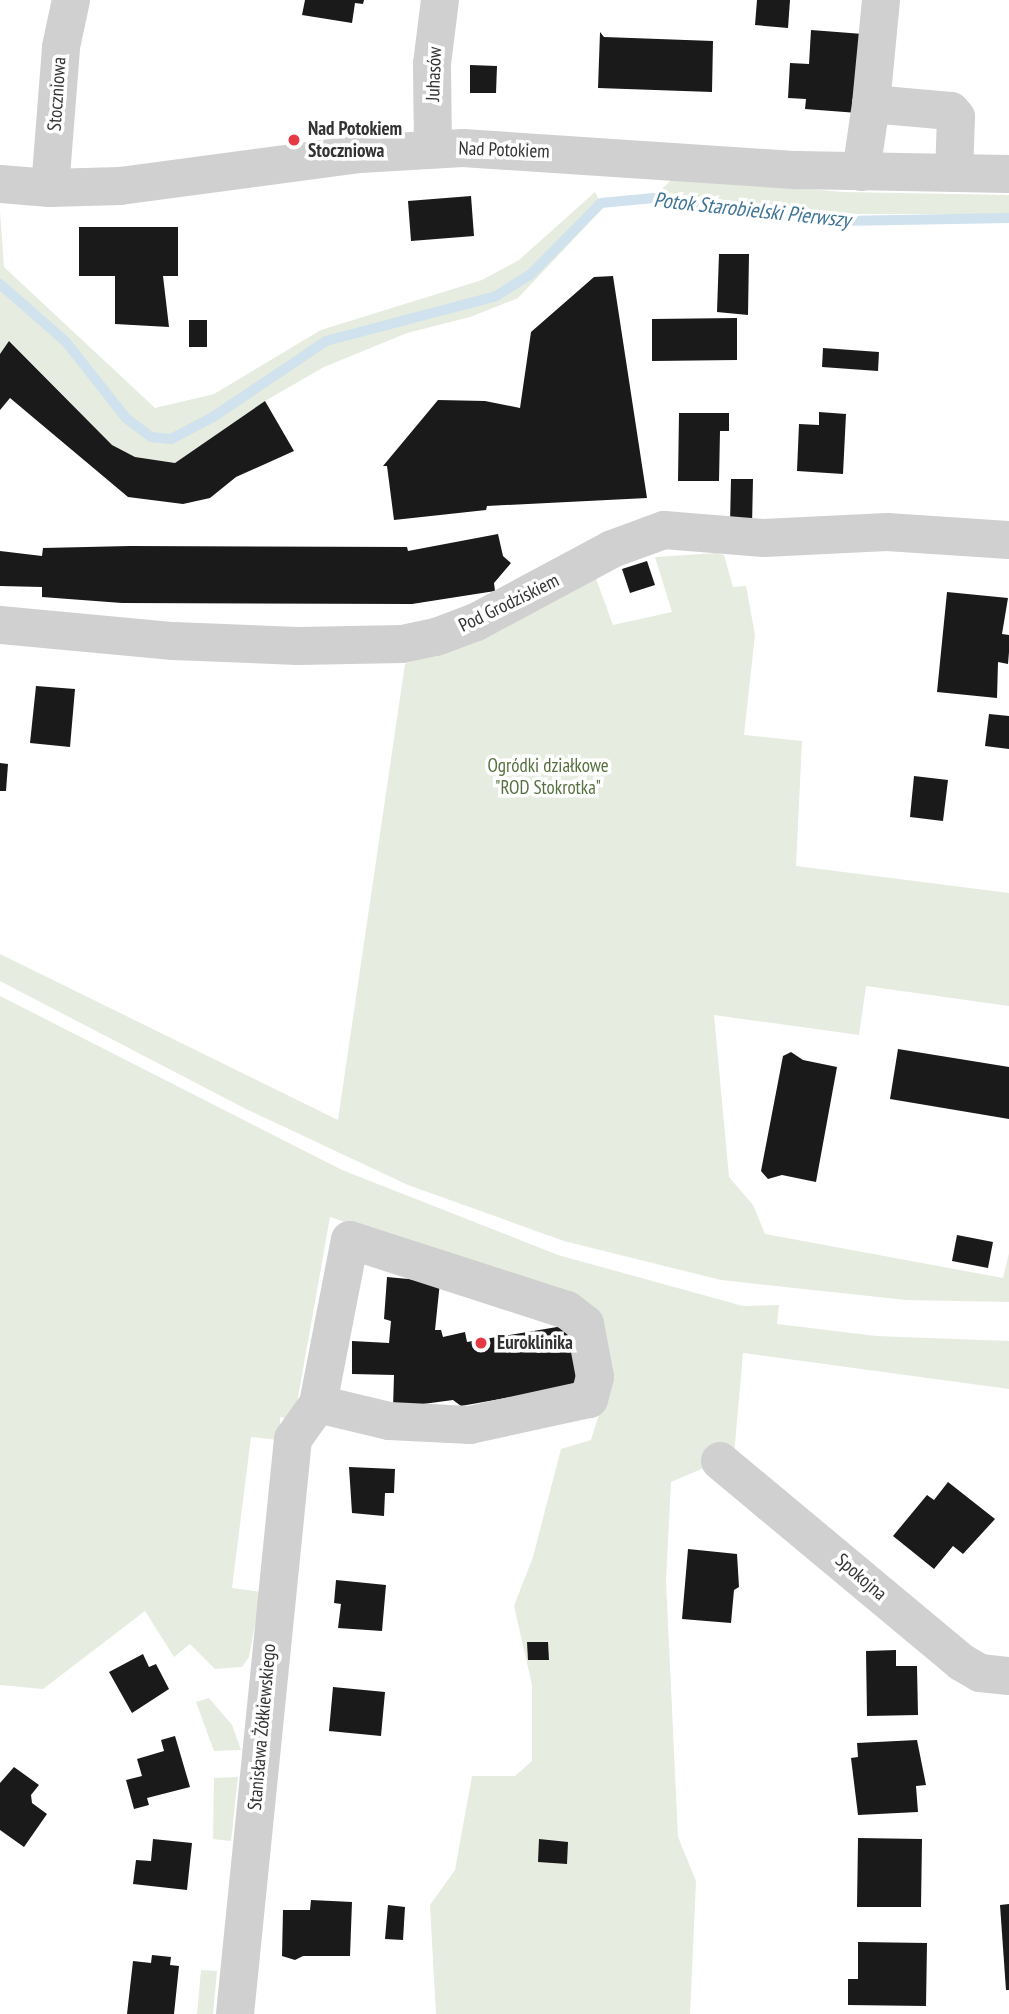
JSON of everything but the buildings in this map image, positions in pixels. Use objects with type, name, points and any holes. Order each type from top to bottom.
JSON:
[{"type":"street","name":"Stoczniowa","points":[[50,188],[61,47],[71,0]]},
{"type":"street","name":"Juhasów","points":[[433,149],[432,64],[440,0]]},
{"type":"street","points":[[861,172],[881,0]]},
{"type":"street","points":[[871,104],[951,111],[956,117],[954,173]]},
{"type":"street","name":"Nad Potokiem","points":[[0,184],[50,188],[120,186],[433,149],[492,148],[861,172],[1009,174]]},
{"type":"street","name":"Pod Grodziskiem","points":[[0,625],[173,641],[298,646],[402,644],[436,637],[476,622],[612,549],[664,530],[764,538],[887,532],[1009,540]]},
{"type":"street","points":[[350,1240],[567,1311],[585,1324],[595,1377],[589,1399],[470,1425],[389,1421],[318,1404],[350,1240]]},
{"type":"street","name":"Stanisława Żółkiewskiego","points":[[235,2014],[293,1439],[318,1404]]},
{"type":"street","name":"Spokojna","points":[[720,1461],[961,1662],[980,1673],[1009,1676]]},
{"type":"green space","points":[[698,179],[843,192],[1009,195],[1009,214],[841,214],[659,192],[671,180]]},
{"type":"green space","points":[[595,192],[603,208],[518,298],[470,317],[407,333],[324,367],[265,401],[175,463],[135,457],[112,445],[10,341],[0,354],[0,211],[4,267],[155,408],[214,394],[321,330],[482,280],[519,260]]},
{"type":"green space","name":"Ogródki działkowe \"ROD Stokrotka\"","points":[[717,553],[724,555],[733,587],[746,586],[755,635],[744,735],[802,741],[796,866],[1009,893],[1009,1006],[866,986],[859,1035],[714,1015],[729,1177],[753,1205],[765,1234],[1003,1278],[1009,1253],[1009,1302],[906,1300],[721,1280],[564,1241],[408,1185],[244,1108],[0,981],[0,954],[338,1120],[405,664],[595,576],[613,625],[672,612],[655,557]]},
{"type":"green space","points":[[0,996],[342,1170],[558,1255],[743,1306],[779,1305],[777,1324],[876,1336],[1009,1341],[1009,1389],[743,1353],[734,1455],[671,1482],[666,1581],[678,1837],[696,1881],[690,2014],[436,2014],[430,1905],[455,1870],[472,1776],[515,1776],[532,1761],[532,1685],[514,1606],[533,1557],[561,1449],[591,1440],[609,1382],[586,1305],[330,1217],[294,1420],[280,1417],[280,1440],[251,1437],[232,1588],[261,1592],[249,1657],[242,1667],[215,1669],[190,1644],[174,1657],[145,1611],[43,1689],[0,1685]]},
{"type":"green space","points":[[209,1698],[232,1725],[241,1750],[214,1751],[196,1702]]},
{"type":"green space","points":[[238,1777],[231,1841],[213,1839],[214,1778]]},
{"type":"green space","points":[[201,1970],[217,1971],[213,2014],[197,2014]]},
{"type":"waterway","name":"Potok Starobielski Pierwszy","points":[[0,284],[66,342],[126,418],[151,437],[171,439],[213,417],[326,341],[496,296],[530,275],[601,203],[654,198],[840,221],[1009,218]]},
{"type":"place","name":"Nad Potokiem Stoczniowa","points":[[294,140]]},
{"type":"place","name":"Euroklinika","points":[[481,1343]]}]
